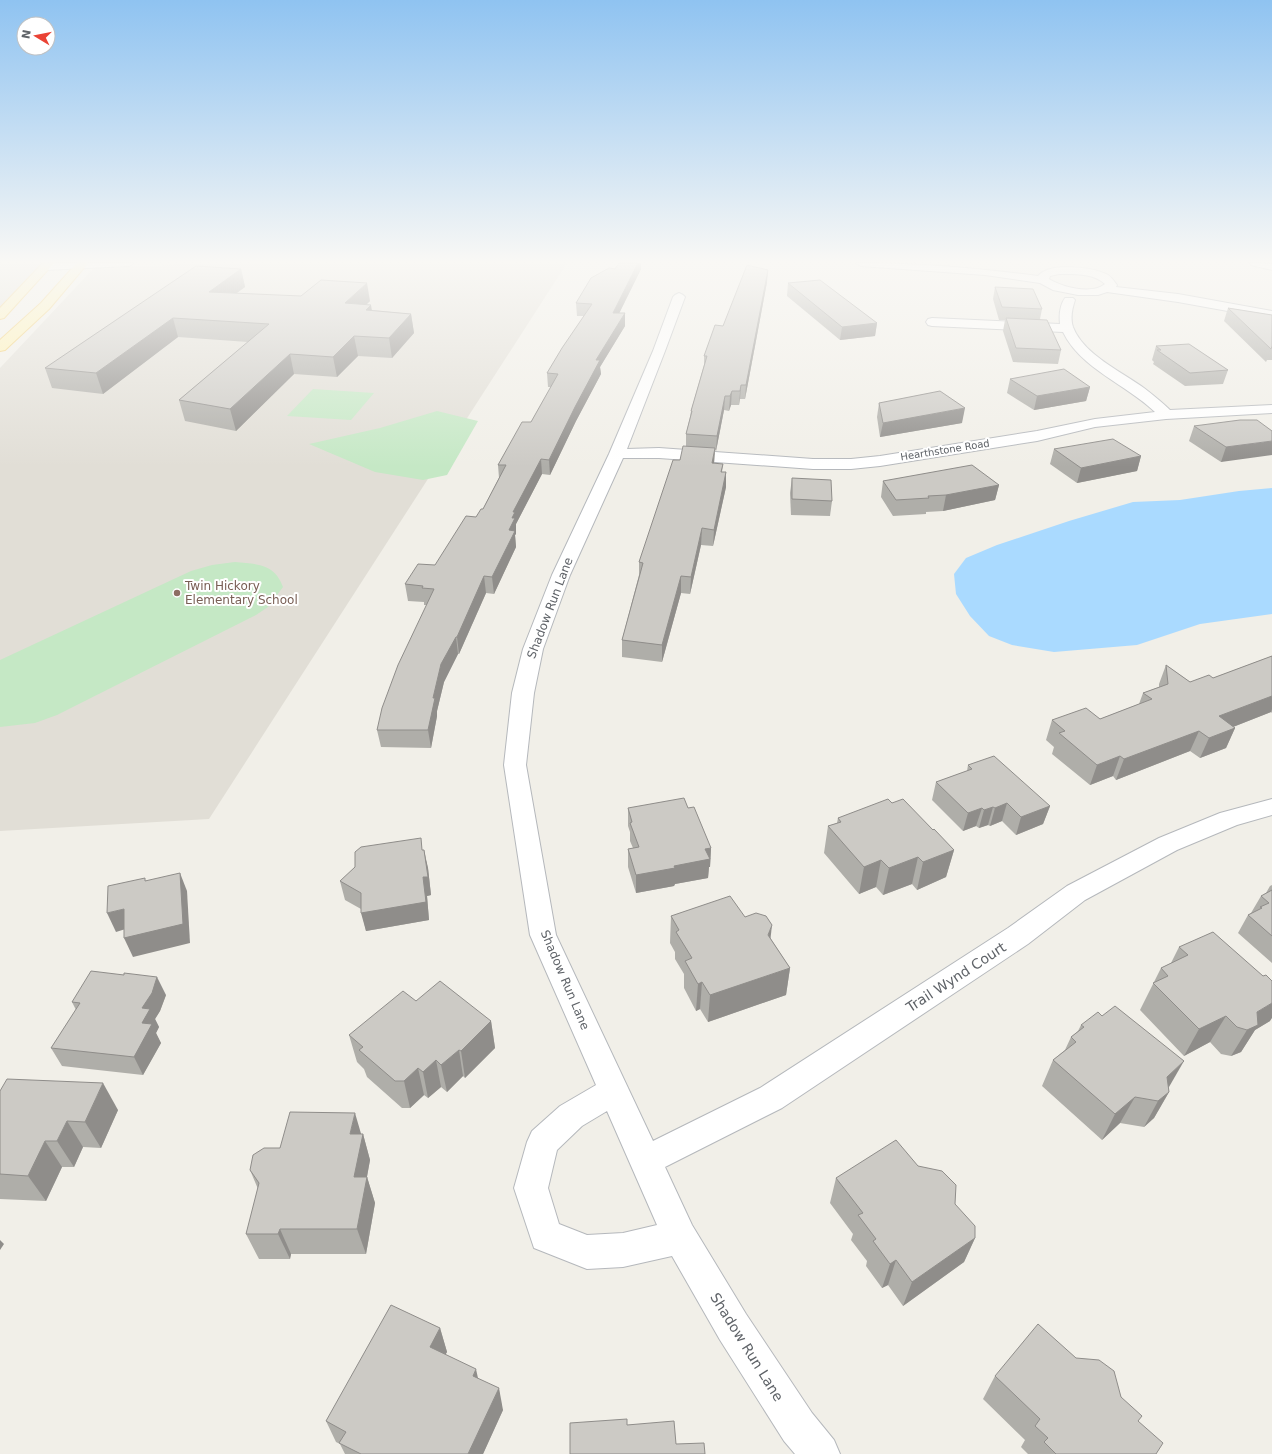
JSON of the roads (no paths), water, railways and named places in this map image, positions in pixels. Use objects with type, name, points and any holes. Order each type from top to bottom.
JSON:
[{"type":"main road","points":[[0,347],[18,331]]},
{"type":"street","name":"Shadow Run Lane","points":[[667,331],[617,454],[561,575],[533,648],[523,692],[515,765],[543,935],[680,1237],[733,1327],[798,1427],[820,1454]]},
{"type":"street","points":[[1069,331],[1075,342],[1086,353],[1148,398],[1166,415]]},
{"type":"street","name":"Hearthstone Road","points":[[617,454],[659,453],[813,464],[851,464],[880,461],[1037,436],[1095,423],[1166,415],[1272,409]]},
{"type":"street","name":"Trail Wynd Court","points":[[645,1161],[771,1098],[1018,936],[1076,893],[1168,844],[1229,819],[1272,807]]},
{"type":"street","points":[[613,1091],[570,1116],[543,1142],[531,1188],[546,1236],[587,1252],[624,1250],[680,1237]]},
{"type":"water","points":[[1272,488],[1272,614],[1200,624],[1137,645],[1054,652],[1012,645],[989,636],[970,616],[956,594],[954,574],[966,558],[997,545],[1133,502],[1180,500],[1239,491]]},
{"type":"place","name":"Twin Hickory Elementary School","points":[[177,593]]}]
